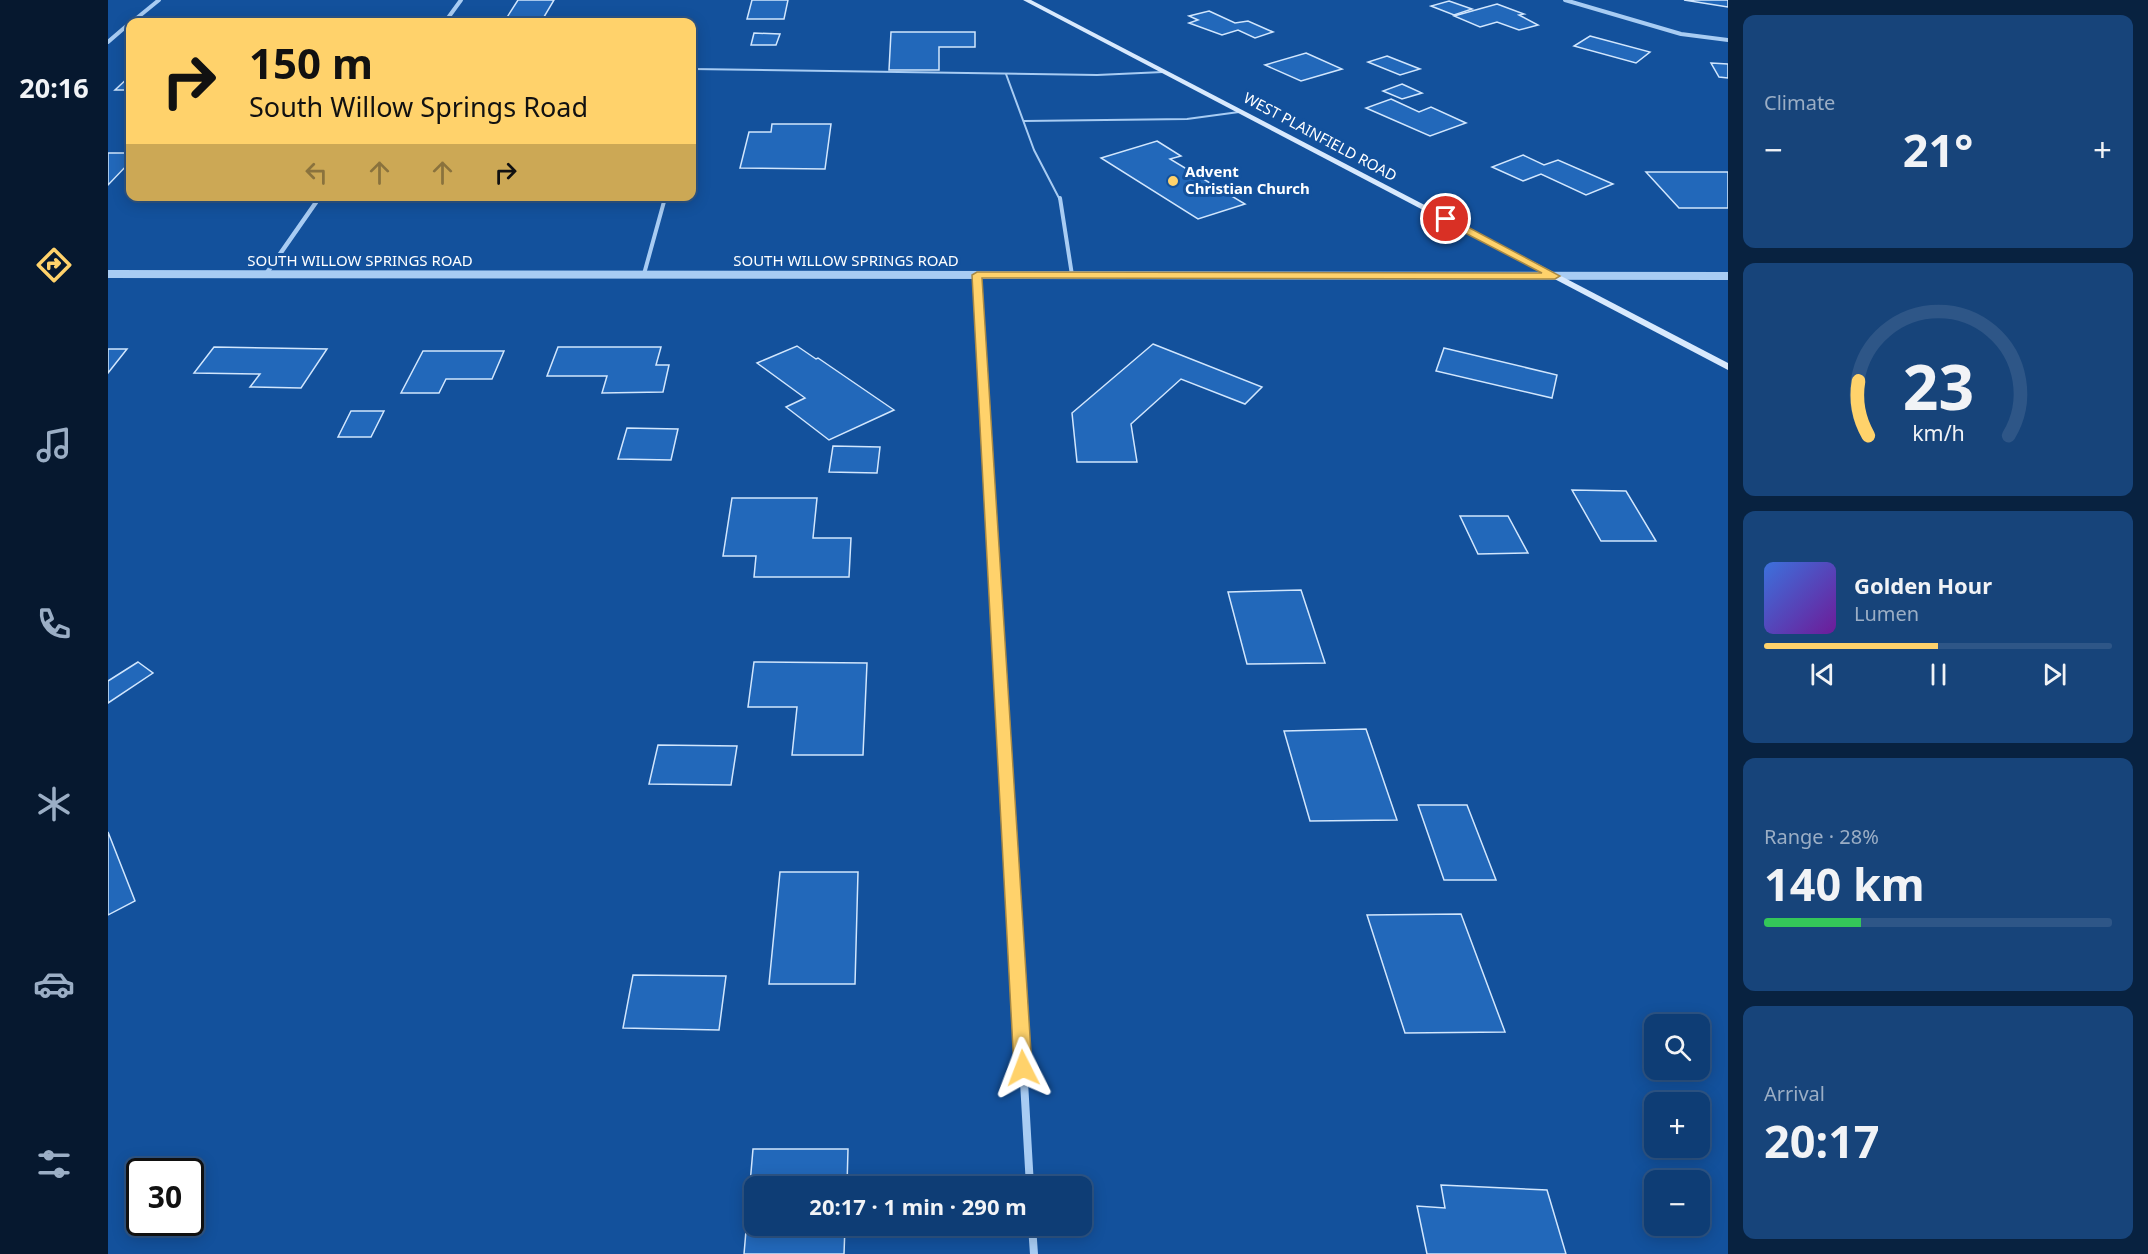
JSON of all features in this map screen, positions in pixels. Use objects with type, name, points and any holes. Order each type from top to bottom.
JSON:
[{"type":"main road","name":"WEST PLAINFIELD ROAD","points":[[1026,0],[1728,367]]},
{"type":"street","points":[[137,18],[159,0]]},
{"type":"street","points":[[448,18],[461,0]]},
{"type":"street","points":[[1565,0],[1681,34],[1728,40]]},
{"type":"street","points":[[108,42],[126,27]]},
{"type":"street","points":[[266,274],[317,201]]},
{"type":"street","name":"SOUTH WILLOW SPRINGS ROAD","points":[[108,274],[1728,276]]},
{"type":"street","points":[[977,275],[1029,1176]]},
{"type":"street","points":[[1033,1236],[1034,1254]]},
{"type":"lane","points":[[696,69],[1097,75],[1163,72]]},
{"type":"lane","points":[[1006,74],[1034,150],[1059,194],[1072,275]]},
{"type":"lane","points":[[1024,121],[1187,119],[1239,112]]},
{"type":"lane","points":[[644,274],[665,201]]},
{"type":"building","points":[[518,0],[554,0],[543,18],[507,18]]},
{"type":"building","points":[[752,0],[788,0],[784,19],[747,19]]},
{"type":"building","points":[[1684,0],[1728,0],[1728,7]]},
{"type":"building","points":[[1449,1],[1472,9],[1454,15],[1431,6]]},
{"type":"building","points":[[1497,4],[1524,14],[1519,15],[1538,25],[1519,30],[1497,22],[1480,27],[1454,16]]},
{"type":"building","points":[[1209,11],[1235,23],[1248,21],[1273,32],[1255,38],[1238,30],[1222,35],[1189,23],[1198,20],[1189,16]]},
{"type":"building","points":[[891,32],[975,32],[975,47],[939,47],[939,70],[889,70]]},
{"type":"building","points":[[754,33],[780,34],[776,45],[751,45]]},
{"type":"building","points":[[1590,36],[1650,52],[1636,63],[1574,46]]},
{"type":"building","points":[[1306,53],[1342,69],[1301,81],[1265,65]]},
{"type":"building","points":[[1387,56],[1420,69],[1400,75],[1368,62]]},
{"type":"building","points":[[1711,63],[1728,64],[1728,78],[1719,77]]},
{"type":"building","points":[[126,80],[126,90],[115,90]]},
{"type":"building","points":[[1402,84],[1422,93],[1402,99],[1383,91]]},
{"type":"building","points":[[1391,99],[1419,112],[1431,107],[1466,123],[1430,136],[1366,108]]},
{"type":"building","points":[[772,124],[831,124],[825,169],[740,168],[749,132],[771,132]]},
{"type":"building","name":"Advent Christian Church","points":[[1157,141],[1181,156],[1170,159],[1245,204],[1198,219],[1101,158]]},
{"type":"building","points":[[108,153],[126,153],[126,166],[108,185]]},
{"type":"building","points":[[1523,155],[1544,165],[1558,160],[1613,184],[1586,195],[1541,174],[1523,181],[1492,167]]},
{"type":"building","points":[[1646,172],[1728,172],[1728,208],[1679,208]]},
{"type":"building","points":[[1153,344],[1262,387],[1245,404],[1181,379],[1131,424],[1137,462],[1077,462],[1072,413]]},
{"type":"building","points":[[797,346],[894,410],[829,440],[786,407],[805,398],[757,363]]},
{"type":"building","points":[[214,347],[327,349],[301,388],[250,387],[260,374],[194,373]]},
{"type":"building","points":[[558,347],[661,347],[656,365],[669,365],[663,392],[602,393],[607,376],[547,376]]},
{"type":"building","points":[[1444,348],[1557,375],[1552,398],[1436,371]]},
{"type":"building","points":[[108,349],[127,349],[108,373]]},
{"type":"building","points":[[423,351],[504,351],[492,379],[446,379],[439,393],[401,393]]},
{"type":"building","points":[[351,411],[384,411],[371,437],[338,437]]},
{"type":"building","points":[[627,428],[678,429],[671,460],[618,459]]},
{"type":"building","points":[[833,446],[880,447],[877,473],[829,472]]},
{"type":"building","points":[[1572,490],[1626,491],[1656,541],[1601,541]]},
{"type":"building","points":[[732,498],[817,498],[813,538],[851,538],[849,577],[754,577],[756,556],[723,556]]},
{"type":"building","points":[[1460,516],[1508,516],[1528,553],[1478,554]]},
{"type":"building","points":[[1301,590],[1325,663],[1247,664],[1228,592]]},
{"type":"building","points":[[138,662],[153,673],[108,703],[108,681]]},
{"type":"building","points":[[754,662],[867,663],[863,755],[792,755],[797,707],[748,707]]},
{"type":"building","points":[[1366,729],[1397,820],[1310,821],[1284,731]]},
{"type":"building","points":[[658,745],[737,746],[731,785],[649,784]]},
{"type":"building","points":[[1418,805],[1467,805],[1496,880],[1444,880]]},
{"type":"building","points":[[108,832],[135,901],[108,915]]},
{"type":"building","points":[[780,872],[858,872],[855,984],[769,984]]},
{"type":"building","points":[[1461,914],[1505,1032],[1405,1033],[1367,915]]},
{"type":"building","points":[[633,975],[726,976],[719,1030],[623,1028]]},
{"type":"building","points":[[753,1149],[848,1149],[847,1176],[751,1176]]},
{"type":"building","points":[[1441,1185],[1547,1190],[1566,1254],[1427,1254],[1417,1206],[1445,1208]]},
{"type":"building","points":[[746,1236],[845,1236],[844,1254],[744,1254]]},
{"type":"place","name":"Advent Christian Church","points":[[1173,181]]},
{"type":"route","points":[[1023,1068],[977,275],[1555,276],[1446,219]]}]
